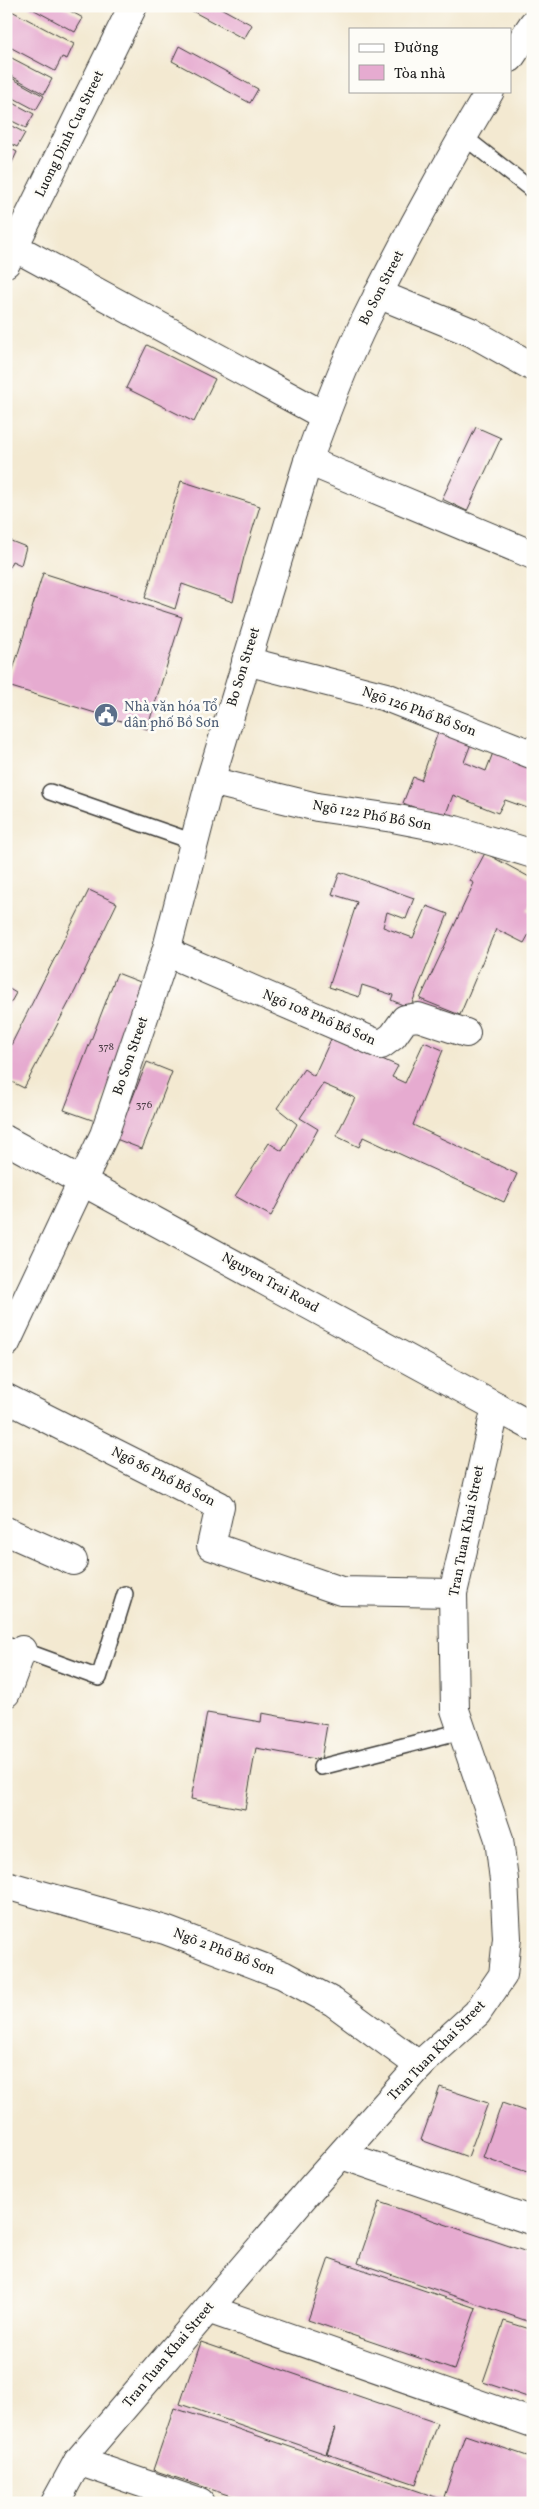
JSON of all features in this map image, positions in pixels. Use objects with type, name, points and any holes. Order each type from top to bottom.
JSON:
[{"type":"main road","name":"Luong Dinh Cua Street","points":[[10,255],[133,6]]},
{"type":"main road","points":[[512,55],[532,26]]},
{"type":"main road","name":"Bo Son Street","points":[[6,1343],[84,1182],[104,1135],[166,952],[210,781],[308,461],[324,416],[378,294],[463,136],[489,92]]},
{"type":"main road","points":[[10,255],[324,416]]},
{"type":"main road","points":[[378,294],[472,332],[533,367]]},
{"type":"main road","points":[[308,461],[533,555]]},
{"type":"main road","name":"Ngõ 126 Phố Bồ Sơn","points":[[246,661],[386,697],[531,754]]},
{"type":"main road","name":"Ngõ 122 Phố Bồ Sơn","points":[[210,781],[317,807],[393,818],[456,830],[533,854]]},
{"type":"main road","name":"Ngõ 108 Phố Bồ Sơn","points":[[166,952],[381,1044],[394,1036],[405,1019],[418,1017],[466,1033]]},
{"type":"main road","name":"Nguyen Trai Road","points":[[6,1140],[533,1426]]},
{"type":"main road","name":"Ngõ 86 Phố Bồ Sơn","points":[[6,1398],[220,1506],[211,1546],[341,1591],[452,1593]]},
{"type":"main road","name":"Tran Tuan Khai Street","points":[[55,2503],[78,2461],[420,2066],[477,2013],[503,1975],[507,1938],[504,1880],[499,1839],[455,1710],[452,1593],[496,1407]]},
{"type":"main road","points":[[6,1531],[73,1561]]},
{"type":"main road","points":[[6,1693],[14,1647]]},
{"type":"main road","name":"Ngõ 2 Phố Bồ Sơn","points":[[6,1885],[164,1930],[283,1975],[333,2002],[420,2066]]},
{"type":"main road","points":[[342,2155],[533,2221]]},
{"type":"main road","points":[[208,2309],[533,2424]]},
{"type":"main road","points":[[78,2461],[200,2503]]},
{"type":"lane","points":[[463,136],[533,190]]},
{"type":"lane","points":[[50,792],[194,842]]},
{"type":"lane","points":[[14,1647],[99,1678],[125,1594]]},
{"type":"lane","points":[[321,1767],[462,1730]]},
{"type":"building","points":[[27,6],[61,6],[83,18],[75,32]]},
{"type":"building","points":[[183,6],[217,6],[252,25],[244,39]]},
{"type":"building","points":[[6,8],[74,44],[67,59],[62,57],[55,71],[6,45]]},
{"type":"building","points":[[179,46],[258,89],[250,103],[172,61]]},
{"type":"building","points":[[6,55],[52,79],[44,94],[6,73]]},
{"type":"building","points":[[6,75],[44,96],[36,110],[6,94]]},
{"type":"building","points":[[6,99],[34,114],[26,128],[6,118]]},
{"type":"building","points":[[6,123],[25,133],[17,147],[6,141]]},
{"type":"building","points":[[6,146],[17,152],[10,167],[6,165]]},
{"type":"building","points":[[147,345],[215,379],[194,422],[126,388]]},
{"type":"building","points":[[476,427],[501,438],[467,511],[442,499]]},
{"type":"building","points":[[181,481],[260,506],[244,557],[233,602],[182,584],[175,609],[145,598]]},
{"type":"building","points":[[6,539],[26,547],[21,565],[12,561],[6,574]]},
{"type":"building","points":[[43,573],[182,617],[147,729],[8,686]]},
{"type":"building","points":[[441,724],[474,736],[464,762],[486,771],[494,750],[533,765],[533,810],[505,800],[498,813],[453,795],[444,819],[403,803],[413,777],[421,780]]},
{"type":"building","points":[[485,853],[533,879],[533,900],[527,911],[533,913],[533,927],[524,943],[496,929],[460,1015],[420,999],[474,883],[470,881]]},
{"type":"building","points":[[340,872],[414,898],[406,919],[387,912],[383,927],[413,938],[427,906],[448,914],[410,1008],[391,1000],[393,995],[362,985],[359,997],[329,987],[357,902],[332,894]]},
{"type":"building","points":[[89,890],[117,903],[75,991],[24,1088],[6,1079],[6,1055]]},
{"type":"building","points":[[117,973],[148,985],[95,1121],[64,1110]]},
{"type":"building","points":[[6,987],[16,993],[6,1011]]},
{"type":"building","points":[[332,1037],[398,1066],[392,1077],[405,1083],[424,1042],[443,1050],[413,1125],[517,1174],[504,1202],[363,1137],[359,1147],[336,1136],[355,1098],[323,1084],[300,1118],[318,1129],[271,1216],[235,1196],[269,1143],[282,1151],[297,1124],[277,1108],[304,1069],[314,1076]]},
{"type":"building","points":[[147,1062],[172,1072],[142,1149],[116,1139]]},
{"type":"building","points":[[207,1713],[261,1722],[262,1713],[327,1725],[321,1760],[256,1748],[245,1809],[191,1799]]},
{"type":"building","points":[[440,2087],[488,2103],[468,2157],[421,2140]]},
{"type":"building","points":[[502,2103],[533,2114],[533,2165],[530,2173],[483,2157]]},
{"type":"building","points":[[379,2202],[533,2254],[533,2323],[358,2263]]},
{"type":"building","points":[[329,2258],[476,2308],[454,2370],[308,2320]]},
{"type":"building","points":[[504,2321],[533,2330],[533,2399],[483,2382]]},
{"type":"building","points":[[201,2342],[437,2423],[416,2484],[327,2454],[335,2428],[326,2454],[180,2404]]},
{"type":"building","points":[[174,2408],[453,2503],[252,2503],[153,2470]]},
{"type":"building","points":[[465,2435],[533,2458],[533,2503],[461,2503],[444,2497]]},
{"type":"place","name":"Nhà văn hóa Tổ dân phố Bồ Sơn","points":[[106,715]]}]
